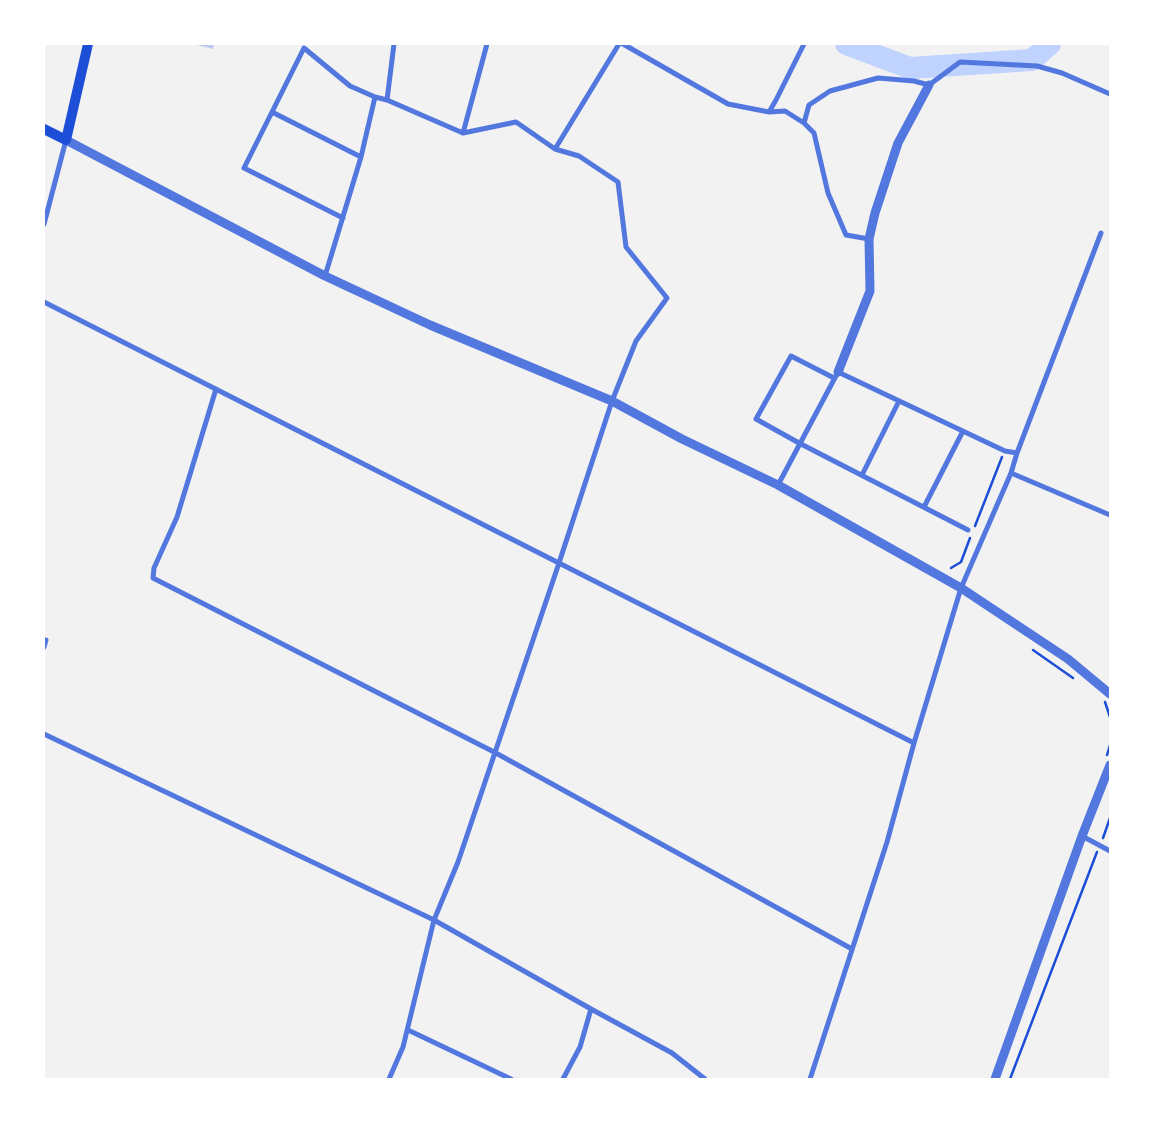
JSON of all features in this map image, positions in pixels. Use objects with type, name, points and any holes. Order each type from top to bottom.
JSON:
[{"type":"main road","points":[[44,129],[66,140],[88,44]]},
{"type":"street","points":[[387,100],[394,44]]},
{"type":"street","points":[[463,133],[487,44]]},
{"type":"street","points":[[555,149],[621,44],[728,104],[769,112],[785,111],[804,123],[814,133],[828,193],[846,235],[869,239]]},
{"type":"street","points":[[769,112],[804,44]]},
{"type":"street","points":[[343,218],[244,168],[304,48],[350,86],[375,97],[387,100],[463,133],[516,122],[555,149],[580,156],[618,182],[626,247],[667,298],[636,341],[612,401],[458,862],[434,920],[408,1030],[389,1079]]},
{"type":"street","points":[[778,485],[836,375],[870,292],[869,239],[875,213],[898,142],[930,85],[960,62],[1038,66],[1062,73],[1110,94]]},
{"type":"street","points":[[804,123],[809,105],[830,91],[878,78],[914,81],[930,85]]},
{"type":"street","points":[[324,276],[361,157],[375,97]]},
{"type":"street","points":[[272,112],[361,157]]},
{"type":"street","points":[[44,224],[66,140],[324,276],[430,325],[612,401],[682,439],[778,485],[961,588],[1068,659],[1107,697]]},
{"type":"street","points":[[810,1079],[886,842],[961,588],[1011,473],[1101,233]]},
{"type":"street","points":[[44,302],[914,743]]},
{"type":"street","points":[[968,530],[800,444],[756,419],[791,356],[900,401],[1005,451],[1017,453]]},
{"type":"street","points":[[216,389],[177,517],[154,568],[153,578],[494,752],[852,948]]},
{"type":"street","points":[[862,475],[900,401]]},
{"type":"street","points":[[924,507],[963,431]]},
{"type":"street","points":[[1011,473],[1110,515]]},
{"type":"street","points":[[44,640],[46,640],[44,647]]},
{"type":"street","points":[[44,734],[434,920],[672,1053],[705,1079]]},
{"type":"street","points":[[995,1079],[1082,836],[1110,765]]},
{"type":"street","points":[[1082,836],[1110,851]]},
{"type":"street","points":[[563,1079],[580,1048],[591,1009]]},
{"type":"street","points":[[408,1030],[511,1079]]},
{"type":"path","points":[[951,568],[961,562],[1005,451]]},
{"type":"path","points":[[1032,649],[1080,683]]},
{"type":"path","points":[[1107,697],[1110,718]]},
{"type":"path","points":[[1010,1079],[1110,818]]},
{"type":"building","points":[[193,44],[214,44],[213,49]]},
{"type":"waterway","points":[[846,44],[910,68],[1032,60],[1050,44]]}]
